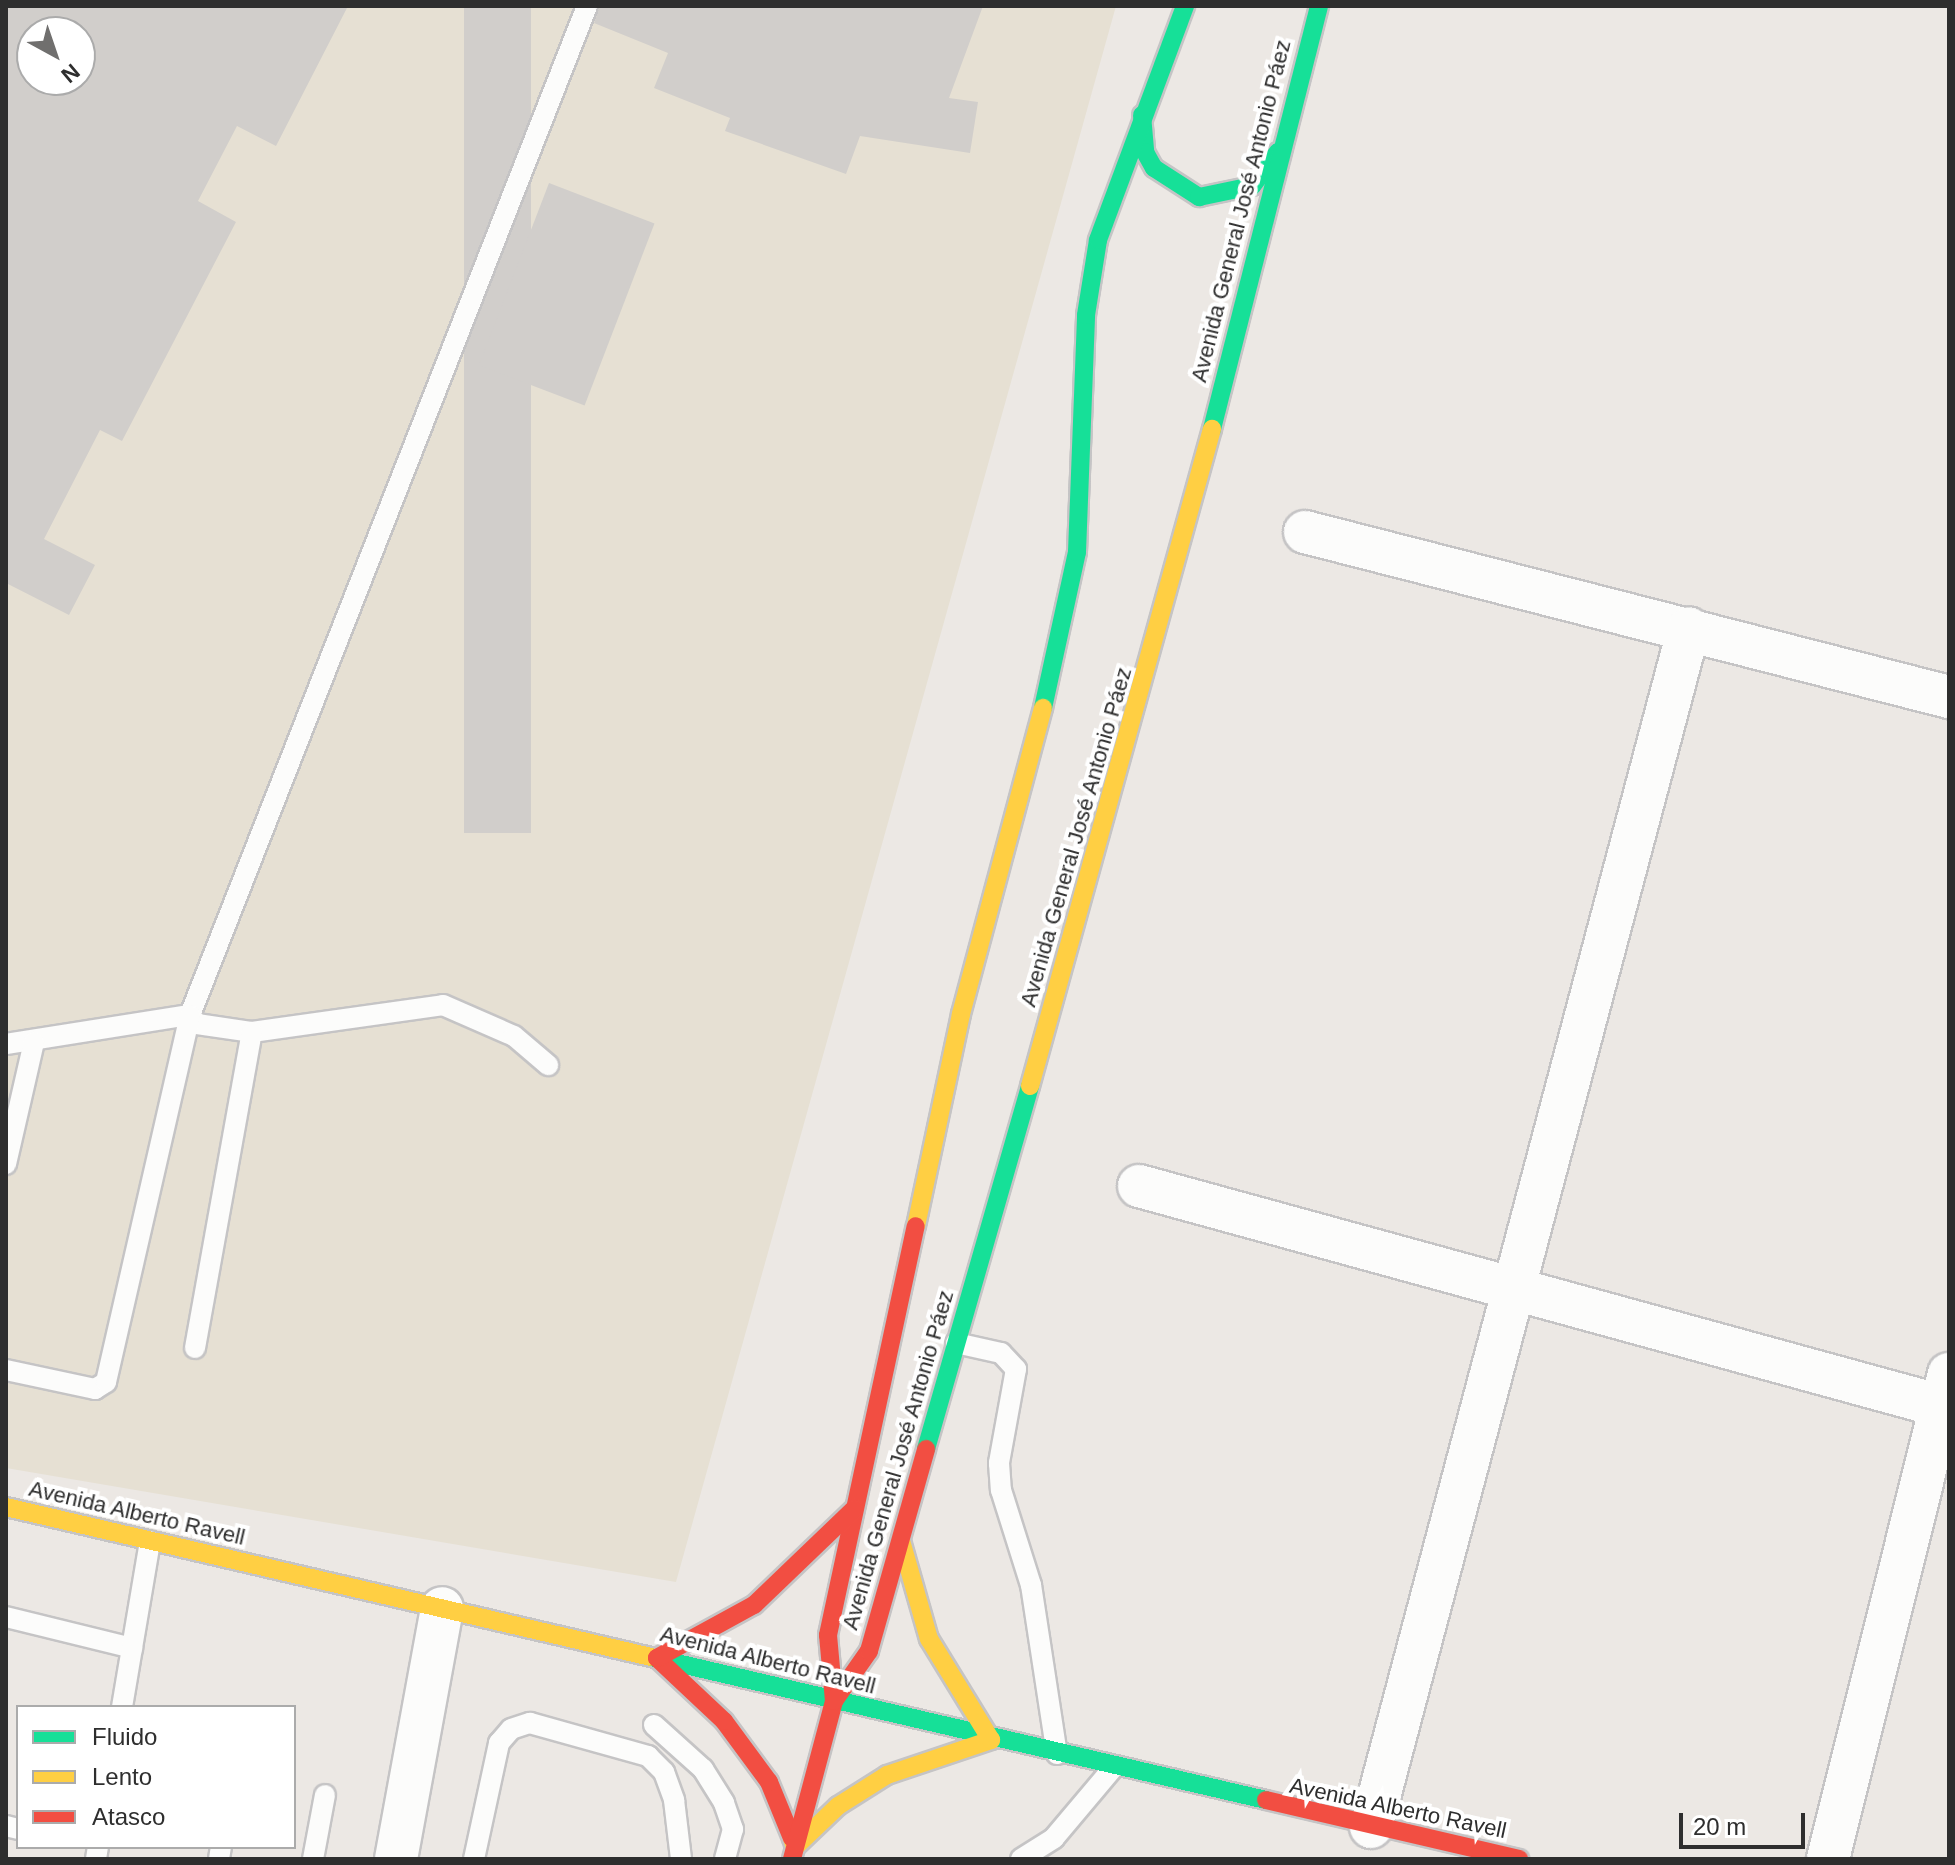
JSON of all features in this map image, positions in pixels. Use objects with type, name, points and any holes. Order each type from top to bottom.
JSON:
[{"type":"street","name":"Avenida General José Antonio Páez","points":[[834,1701],[828,1635],[961,1014],[1066,621],[1077,552],[1091,277],[1107,202],[1185,6]]},
{"type":"street","name":"Avenida General José Antonio Páez","points":[[834,1701],[869,1651],[1169,598],[1282,141],[1319,6]]},
{"type":"street","points":[[1142,115],[1145,152],[1154,168],[1199,197],[1252,186],[1276,158],[1282,141]]},
{"type":"street","points":[[1305,532],[1949,697]]},
{"type":"street","points":[[1371,1827],[1689,628]]},
{"type":"street","points":[[1139,1186],[1513,1290],[1945,1390],[1828,1859]]},
{"type":"street","name":"Avenida Alberto Ravell","points":[[6,1507],[657,1658],[991,1740],[1519,1859]]},
{"type":"street","points":[[793,1853],[769,1782],[724,1721],[657,1658],[754,1605],[856,1508]]},
{"type":"street","points":[[793,1853],[838,1806],[887,1775],[991,1740],[929,1639],[901,1536]]},
{"type":"street","points":[[396,1859],[442,1608]]},
{"type":"street","points":[[793,1853],[834,1701]]},
{"type":"lane","points":[[6,1370],[95,1389],[106,1382],[190,1015],[587,6]]},
{"type":"lane","points":[[190,1015],[197,1024],[252,1032],[443,1005],[514,1036],[548,1065]]},
{"type":"lane","points":[[6,1044],[190,1015]]},
{"type":"lane","points":[[195,1348],[252,1032]]},
{"type":"lane","points":[[6,1164],[34,1042]]},
{"type":"lane","points":[[956,1343],[1001,1353],[1016,1369],[999,1463],[1001,1490],[1031,1585],[1057,1754]]},
{"type":"lane","points":[[122,1705],[150,1541]]},
{"type":"lane","points":[[6,1617],[132,1648]]},
{"type":"lane","points":[[474,1859],[499,1743],[511,1729],[530,1723],[648,1756],[664,1772],[674,1800],[681,1859]]},
{"type":"lane","points":[[654,1725],[703,1769],[724,1803],[733,1829],[725,1859]]},
{"type":"lane","points":[[1021,1859],[1054,1838],[1113,1768]]},
{"type":"lane","points":[[313,1859],[325,1795]]},
{"type":"shaded area","points":[[6,6],[1116,6],[676,1582],[6,1468]]},
{"type":"building","points":[[6,6],[348,6],[276,146],[237,126],[198,201],[236,222],[122,441],[100,430],[44,539],[95,565],[69,615],[6,583]]},
{"type":"building","points":[[464,6],[531,6],[531,833],[464,833]]},
{"type":"building","points":[[600,6],[983,6],[949,98],[978,102],[970,153],[860,136],[846,174],[725,131],[730,118],[654,88],[668,53],[594,23]]},
{"type":"building","points":[[549,183],[654,223],[585,406],[479,365]]},
{"type":"traffic: fast","points":[[1043,708],[1077,552],[1086,315],[1098,240],[1185,6]]},
{"type":"traffic: fast","points":[[1212,429],[1319,6]]},
{"type":"traffic: fast","points":[[1142,115],[1145,152],[1154,168],[1199,197],[1252,186],[1278,152]]},
{"type":"traffic: fast","points":[[926,1449],[1030,1086]]},
{"type":"traffic: fast","points":[[651,1657],[1266,1800]]},
{"type":"traffic: slow","points":[[1030,1086],[1212,429]]},
{"type":"traffic: slow","points":[[916,1226],[961,1014],[1043,708]]},
{"type":"traffic: slow","points":[[6,1507],[651,1657]]},
{"type":"traffic: slow","points":[[792,1838],[795,1847],[838,1806],[887,1775],[991,1740],[929,1639],[901,1541]]},
{"type":"traffic: jam","points":[[834,1701],[828,1635],[916,1226]]},
{"type":"traffic: jam","points":[[792,1859],[834,1701],[869,1651],[926,1449]]},
{"type":"traffic: jam","points":[[792,1838],[769,1782],[724,1721],[657,1658],[754,1605],[854,1509]]},
{"type":"traffic: jam","points":[[1266,1800],[1519,1859]]}]
